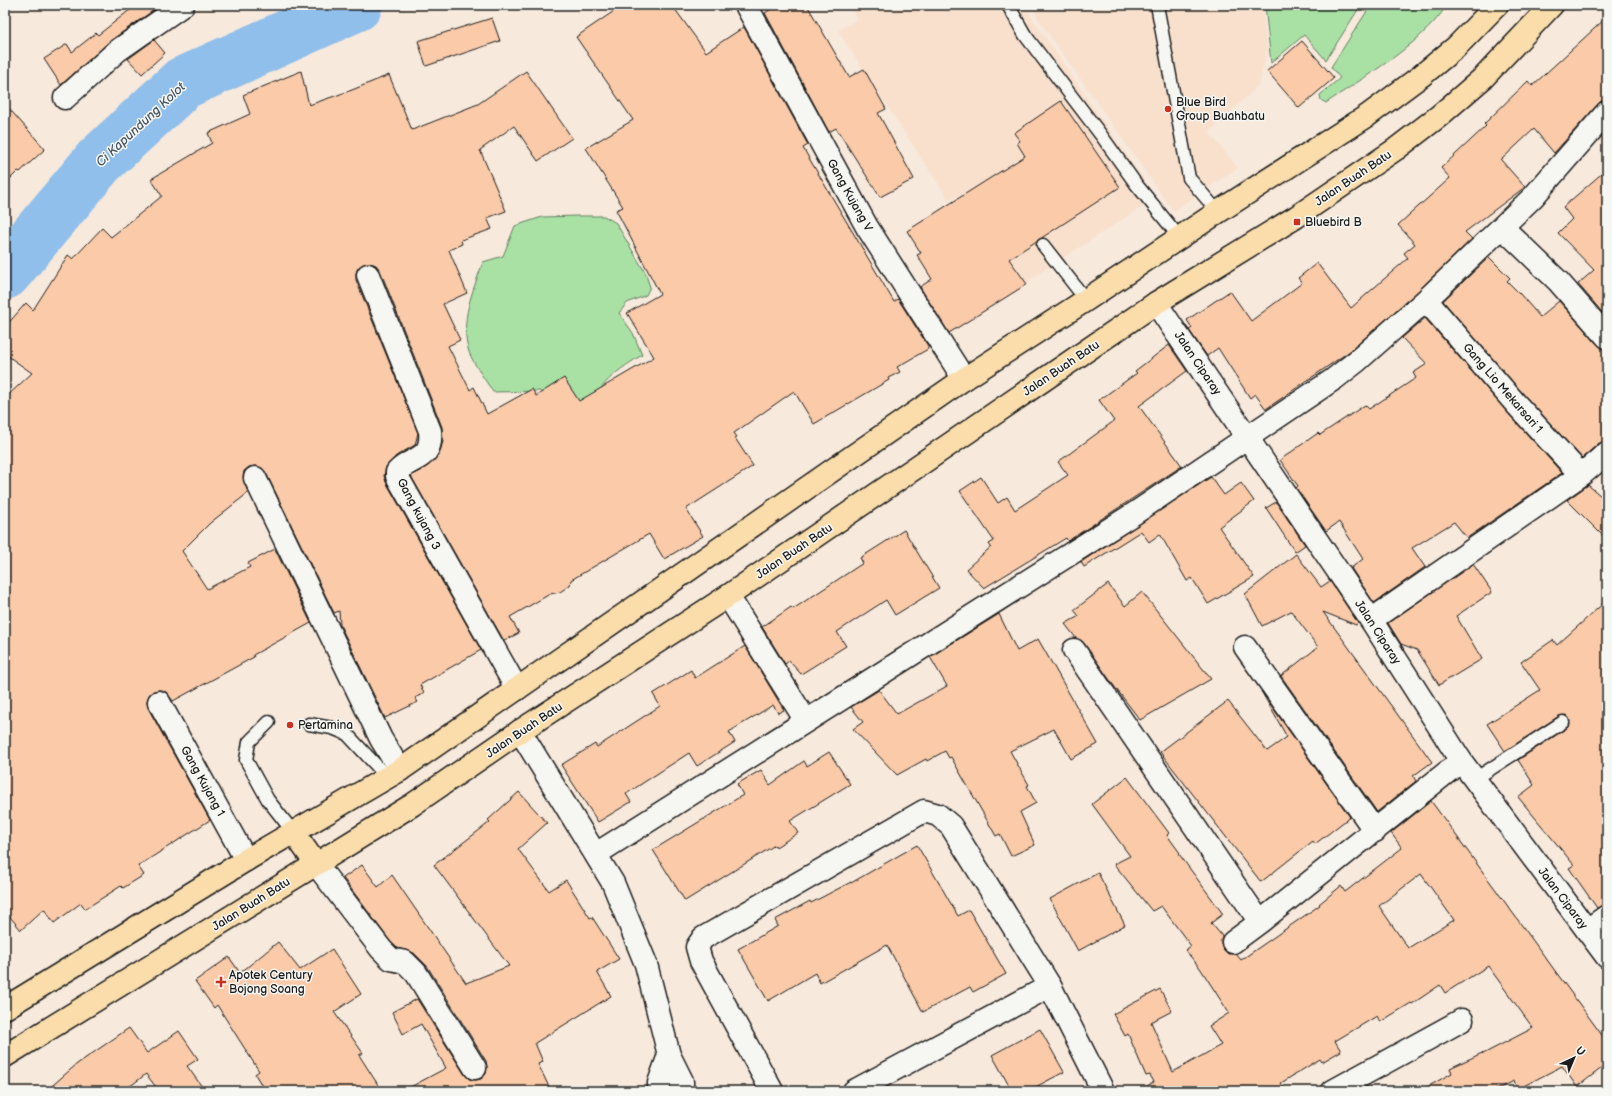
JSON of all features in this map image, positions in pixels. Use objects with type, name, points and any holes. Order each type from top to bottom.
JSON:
[{"type":"main road","points":[[5,1008],[246,860],[394,774],[964,379],[1367,116],[1422,76],[1456,47],[1497,5]]},
{"type":"main road","name":"Jalan Buah Batu","points":[[5,1056],[412,805],[520,731],[728,596],[1156,303],[1296,217],[1396,149],[1439,116],[1483,78],[1552,5]]},
{"type":"main road","points":[[294,833],[316,864]]},
{"type":"street","points":[[65,98],[117,51],[182,5]]},
{"type":"street","name":"Gang Kujang V","points":[[746,5],[867,227],[964,379]]},
{"type":"street","points":[[596,854],[1135,513],[1334,379],[1357,361],[1426,300],[1533,197],[1607,112]]},
{"type":"street","points":[[1502,227],[1558,281],[1595,321],[1607,337]]},
{"type":"street","name":"Gang kujang 3","points":[[368,275],[430,431],[429,446],[424,456],[401,468],[397,472],[397,476],[517,689]]},
{"type":"street","name":"Gang Lio Mekarsari 1","points":[[1426,300],[1516,404],[1581,475]]},
{"type":"street","name":"Jalan Ciparay","points":[[1156,303],[1248,437],[1370,620],[1461,761],[1607,957]]},
{"type":"street","points":[[1370,620],[1581,475],[1607,453]]},
{"type":"street","points":[[255,478],[378,732],[394,774]]},
{"type":"street","points":[[728,596],[806,721]]},
{"type":"street","points":[[1245,647],[1375,831]]},
{"type":"street","points":[[1074,650],[1260,922]]},
{"type":"street","name":"Gang Kujang 1","points":[[159,702],[246,860]]},
{"type":"street","points":[[520,731],[613,883],[646,964],[669,1054],[683,1088]]},
{"type":"street","points":[[1233,942],[1375,831],[1461,761]]},
{"type":"street","points":[[772,1091],[701,960],[697,947],[703,938],[924,811],[938,815],[951,826],[1050,986],[1103,1091]]},
{"type":"street","points":[[316,864],[381,949],[392,958],[405,962],[416,973],[475,1068]]},
{"type":"street","points":[[1587,930],[1607,916]]},
{"type":"street","points":[[854,1091],[1050,986]]},
{"type":"street","points":[[1333,1091],[1462,1020]]},
{"type":"street","points":[[658,1088],[669,1054]]},
{"type":"lane","points":[[1008,5],[1025,35],[1101,135],[1136,184],[1180,238]]},
{"type":"lane","points":[[1157,5],[1189,178],[1218,212]]},
{"type":"lane","points":[[1043,245],[1086,300]]},
{"type":"lane","points":[[269,722],[249,742],[246,760],[268,800],[294,833]]},
{"type":"lane","points":[[1474,779],[1563,722]]},
{"type":"lane","points":[[310,724],[332,728],[347,734],[394,774]]},
{"type":"shaded area","points":[[850,5],[1027,5],[1031,17],[1156,198],[1026,282],[962,194],[949,200],[838,31],[857,19]]},
{"type":"shaded area","name":"Blue Bird Group Buahbatu","points":[[1032,5],[1262,5],[1267,51],[1259,85],[1209,132],[1238,168],[1173,211],[1037,17]]},
{"type":"green space","points":[[1265,5],[1361,5],[1326,60],[1304,35],[1271,63]]},
{"type":"green space","points":[[1371,5],[1442,5],[1445,8],[1434,22],[1406,48],[1326,103],[1321,100],[1320,95],[1340,78],[1331,67]]},
{"type":"green space","points":[[604,216],[616,223],[645,272],[650,287],[646,295],[627,303],[619,313],[633,333],[642,355],[614,374],[593,400],[553,406],[540,391],[493,392],[471,356],[466,340],[466,318],[468,306],[483,262],[503,256],[515,226],[542,217]]},
{"type":"building","points":[[136,5],[161,5],[110,41],[61,85],[44,59],[67,44],[72,52],[96,33],[98,35]]},
{"type":"building","points":[[623,5],[672,5],[706,52],[744,27],[808,145],[803,148],[894,302],[898,299],[928,346],[928,349],[897,367],[900,372],[888,378],[889,380],[814,424],[794,391],[734,433],[737,437],[735,438],[753,466],[686,509],[703,536],[664,559],[649,534],[571,580],[570,585],[560,592],[550,594],[510,617],[519,633],[504,641],[411,476],[428,466],[439,455],[443,441],[442,427],[380,270],[376,265],[370,263],[363,264],[358,268],[356,280],[418,433],[415,445],[396,456],[386,467],[384,476],[481,650],[420,685],[424,693],[415,698],[418,702],[385,718],[340,625],[339,611],[334,613],[266,473],[262,468],[256,466],[249,467],[244,471],[243,477],[248,493],[210,523],[182,551],[207,589],[250,567],[248,563],[275,549],[311,623],[253,655],[254,657],[173,701],[166,692],[160,690],[153,691],[149,695],[147,701],[148,708],[210,820],[138,866],[144,875],[123,888],[121,886],[85,909],[81,903],[54,923],[44,909],[21,930],[5,911],[5,398],[32,373],[5,354],[5,327],[26,303],[33,310],[68,255],[73,259],[102,228],[111,237],[162,196],[151,179],[212,143],[208,133],[250,114],[243,95],[301,71],[309,105],[389,75],[412,130],[478,104],[526,71],[572,138],[538,161],[514,126],[480,150],[506,211],[487,218],[492,229],[461,240],[462,244],[449,250],[467,293],[443,304],[460,340],[448,346],[470,390],[474,387],[487,414],[532,389],[536,396],[564,378],[579,401],[654,357],[627,313],[660,294],[616,210],[623,207],[586,148],[633,120],[576,37]]},
{"type":"building","points":[[777,5],[807,5],[849,77],[864,69],[886,109],[878,113],[914,179],[880,197],[836,128],[829,132],[765,13]]},
{"type":"building","points":[[1607,17],[1607,100],[1603,100],[1598,104],[1554,153],[1534,129],[1501,160],[1525,187],[1465,232],[1472,239],[1418,291],[1350,351],[1266,409],[1255,394],[1250,398],[1218,348],[1207,356],[1189,330],[1192,328],[1187,320],[1230,291],[1251,321],[1302,283],[1298,278],[1317,263],[1351,308],[1408,258],[1404,253],[1415,244],[1398,225],[1450,178],[1441,168],[1486,126],[1484,124],[1528,81],[1532,86]]},
{"type":"building","points":[[492,18],[500,41],[426,66],[418,41]]},
{"type":"building","points":[[154,40],[165,53],[142,74],[128,59]]},
{"type":"building","points":[[1302,41],[1334,78],[1299,108],[1267,71]]},
{"type":"building","points":[[1061,101],[1120,187],[1009,259],[1027,284],[949,333],[920,287],[932,279],[917,255],[921,253],[907,231],[1025,156],[1017,143],[1020,141],[1014,133]]},
{"type":"building","points":[[5,104],[45,149],[20,172],[18,171],[5,184]]},
{"type":"building","points":[[1607,169],[1607,318],[1578,284],[1594,270],[1558,233],[1572,219],[1563,207]]},
{"type":"building","points":[[1489,257],[1510,278],[1507,281],[1540,317],[1559,301],[1598,345],[1603,349],[1607,349],[1607,441],[1599,443],[1582,458],[1525,396],[1443,301]]},
{"type":"building","points":[[1425,318],[1562,473],[1467,538],[1454,522],[1412,548],[1425,567],[1374,603],[1351,568],[1363,559],[1339,522],[1326,531],[1296,488],[1298,486],[1280,460],[1318,433],[1320,435],[1365,405],[1369,409],[1416,378],[1413,373],[1427,364],[1402,338]]},
{"type":"building","points":[[1169,345],[1187,371],[1139,406],[1182,466],[1068,541],[1066,538],[984,588],[966,569],[991,547],[989,544],[994,541],[960,491],[981,477],[998,503],[1007,497],[1015,510],[1068,475],[1058,462],[1114,421],[1099,400],[1137,373],[1135,371]]},
{"type":"building","points":[[1211,477],[1224,495],[1241,483],[1254,501],[1219,527],[1254,577],[1208,604],[1192,578],[1187,581],[1160,534],[1149,542],[1141,531],[1084,567],[1081,562]]},
{"type":"building","points":[[1588,485],[1607,501],[1607,540],[1567,500]]},
{"type":"building","points":[[1276,502],[1305,545],[1295,552],[1266,508]]},
{"type":"building","points":[[904,530],[939,588],[895,615],[886,600],[837,632],[846,646],[801,674],[789,661],[785,664],[762,627],[791,607],[793,609],[863,563],[860,558]]},
{"type":"building","points":[[1296,554],[1321,587],[1330,581],[1358,623],[1356,625],[1323,612],[1432,762],[1413,776],[1416,781],[1377,812],[1281,676],[1318,647],[1291,611],[1262,626],[1245,594]]},
{"type":"building","points":[[1473,564],[1492,592],[1456,616],[1482,659],[1439,685],[1417,650],[1401,644],[1388,623]]},
{"type":"building","points":[[1108,584],[1125,606],[1142,592],[1211,679],[1140,720],[1084,643],[1076,638],[1065,624],[1079,616],[1074,610]]},
{"type":"building","points":[[1607,600],[1607,904],[1597,908],[1569,868],[1574,865],[1518,797],[1534,785],[1518,760],[1567,728],[1570,725],[1569,718],[1566,715],[1559,716],[1505,751],[1487,724],[1540,690],[1521,662],[1553,640],[1557,645]]},
{"type":"building","points":[[999,614],[1017,651],[1038,639],[1098,744],[1071,759],[1054,729],[1010,751],[1029,785],[1027,786],[1036,803],[1020,812],[1035,845],[1011,856],[1000,834],[996,836],[951,757],[949,758],[945,751],[927,761],[926,759],[897,775],[853,729],[863,722],[851,707],[879,690],[897,714],[947,686],[930,657]]},
{"type":"building","points":[[745,646],[784,710],[778,713],[773,705],[729,732],[735,742],[697,766],[689,753],[626,794],[631,802],[598,822],[561,765],[595,744],[597,747],[660,706],[653,694],[691,670],[695,678]]},
{"type":"building","points":[[1261,691],[1350,817],[1315,844],[1313,841],[1261,882],[1160,752],[1228,701],[1267,751],[1287,737]]},
{"type":"building","points":[[829,752],[850,784],[790,821],[798,833],[776,847],[775,845],[685,901],[653,850],[743,795],[737,784],[761,770],[770,785],[804,761],[807,766]]},
{"type":"building","points":[[1127,777],[1169,833],[1167,835],[1180,853],[1179,854],[1223,914],[1211,923],[1222,936],[1221,943],[1223,949],[1228,954],[1236,954],[1241,960],[1320,905],[1319,904],[1341,886],[1345,892],[1402,848],[1391,833],[1431,801],[1607,1042],[1607,1064],[1577,1087],[1562,1066],[1518,1089],[1514,1081],[1494,1091],[1420,1091],[1452,1073],[1450,1068],[1482,1053],[1483,1054],[1533,1028],[1488,966],[1445,993],[1440,985],[1412,1004],[1411,1003],[1380,1022],[1377,1016],[1335,1041],[1341,1051],[1322,1062],[1320,1059],[1281,1083],[1286,1091],[1138,1091],[1154,1082],[1150,1075],[1146,1076],[1128,1034],[1125,1036],[1113,1014],[1160,989],[1172,1011],[1151,1022],[1173,1072],[1221,1045],[1209,1026],[1229,1013],[1200,968],[1185,950],[1191,946],[1161,906],[1152,911],[1114,864],[1130,856],[1092,804]],"holes":[[[1421,874],[1454,920],[1408,948],[1379,906]]]},
{"type":"building","points":[[519,792],[547,823],[518,849],[549,891],[566,880],[590,918],[592,917],[619,959],[597,972],[611,996],[535,1043],[543,1062],[538,1064],[551,1091],[403,1091],[446,1068],[421,1024],[403,1034],[392,1012],[417,999],[469,1079],[481,1079],[486,1074],[486,1061],[427,966],[414,953],[397,948],[390,941],[343,878],[362,865],[378,887],[392,875],[466,983],[509,966],[434,865],[490,822],[488,820]]},
{"type":"building","points":[[917,845],[958,916],[969,910],[1006,974],[973,992],[970,987],[923,1012],[887,945],[820,983],[815,973],[768,1001],[738,949],[778,926],[775,920],[810,901],[811,903],[851,883]]},
{"type":"building","points":[[1098,873],[1125,925],[1078,951],[1050,899]]},
{"type":"building","points":[[278,942],[300,970],[332,949],[361,994],[334,1012],[363,1053],[359,1055],[382,1091],[265,1091],[255,1074],[259,1071],[217,1005],[214,1008],[195,981],[229,957],[240,973]]},
{"type":"building","points":[[129,1028],[147,1053],[179,1031],[198,1059],[187,1066],[205,1091],[159,1091],[146,1074],[124,1091],[46,1091],[77,1064]]},
{"type":"building","points":[[1040,1029],[1064,1072],[1028,1091],[1012,1091],[992,1055]]},
{"type":"waterway","name":"Ci Kapundung Kolot","points":[[5,273],[99,161],[183,83],[356,5]]},
{"type":"place","name":"Blue Bird Group Buahbatu","points":[[1168,109]]},
{"type":"place","name":"Bluebird B","points":[[1297,222]]},
{"type":"place","name":"Pertamina","points":[[290,725]]},
{"type":"place","name":"Apotek Century Bojong Soang","points":[[221,982]]}]
